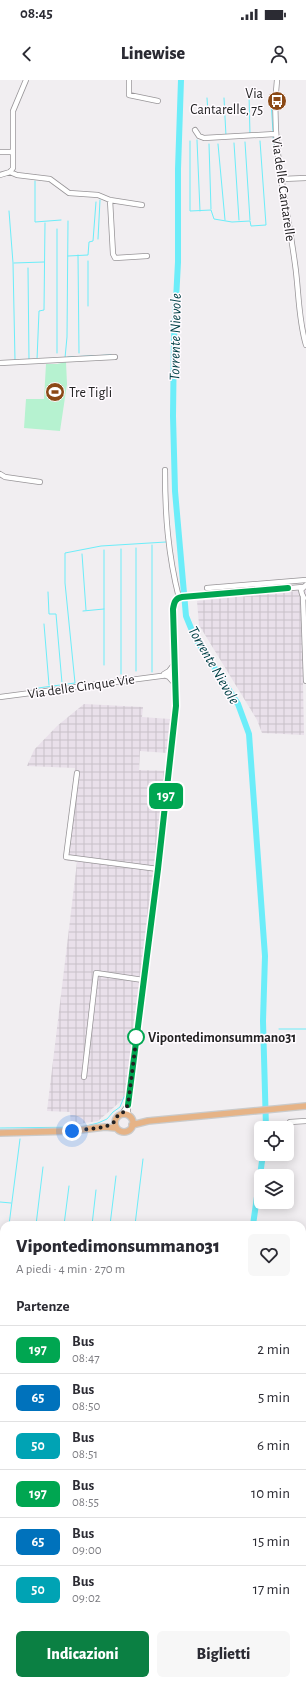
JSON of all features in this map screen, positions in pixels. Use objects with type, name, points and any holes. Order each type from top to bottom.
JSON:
[{"type":"main road","points":[[0,1133],[72,1131],[105,1127],[116,1128],[120,1131],[126,1132],[132,1126],[148,1120],[306,1106]]},
{"type":"main road","points":[[105,1127],[114,1122],[116,1117],[127,1116],[148,1120]]},
{"type":"main road","points":[[127,1116],[132,1126]]},
{"type":"main road","points":[[114,1122],[116,1128]]},
{"type":"street","points":[[10,172],[13,168],[13,111],[18,94],[26,80]]},
{"type":"street","points":[[129,80],[129,95],[158,101]]},
{"type":"street","name":"Via delle Cantarelle","points":[[277,80],[274,104],[275,134],[295,263],[302,329],[306,345]]},
{"type":"street","points":[[195,130],[199,136],[204,138],[275,134]]},
{"type":"street","points":[[0,152],[13,152]]},
{"type":"street","points":[[0,175],[10,172],[17,175],[50,179],[69,193],[98,196],[110,200],[142,205]]},
{"type":"street","points":[[282,179],[306,178]]},
{"type":"street","points":[[110,200],[113,254],[115,258],[147,256]]},
{"type":"street","points":[[0,363],[115,357]]},
{"type":"street","points":[[165,470],[165,508],[168,549],[180,597]]},
{"type":"street","points":[[0,474],[6,477],[40,482]]},
{"type":"street","points":[[285,582],[287,588],[303,596]]},
{"type":"street","points":[[207,588],[285,582],[305,583]]},
{"type":"street","points":[[127,1116],[158,869],[176,706],[174,602],[180,597],[287,588],[305,583]]},
{"type":"street","points":[[305,583],[303,596],[305,608],[306,681]]},
{"type":"street","points":[[162,675],[169,671],[175,663]]},
{"type":"street","name":"Via delle Cinque Vie","points":[[0,697],[176,674]]},
{"type":"street","points":[[162,675],[169,677],[176,685]]},
{"type":"street","points":[[77,773],[66,857],[158,869]]},
{"type":"street","points":[[84,1077],[96,973],[143,980]]},
{"type":"street","points":[[294,1122],[306,1121]]},
{"type":"shaded area","points":[[306,590],[306,683],[303,683],[304,735],[262,733],[257,720],[199,625],[197,601]]},
{"type":"shaded area","points":[[84,704],[143,707],[142,717],[170,719],[167,753],[140,751],[139,770],[172,771],[171,786],[165,797],[139,993],[128,1095],[98,1121],[71,1125],[70,1112],[47,1111],[77,862],[64,860],[75,768],[27,766],[34,750],[57,726]]},
{"type":"green space","name":"Tre Tigli","points":[[66,362],[67,384],[60,431],[24,428],[26,399],[44,399],[46,364]]},
{"type":"waterway","name":"Torrente Nievole","points":[[181,80],[178,169],[178,262],[174,338],[173,416],[175,491],[186,616],[195,638],[238,704],[249,734],[265,956],[263,1021],[266,1121]]},
{"type":"waterway","points":[[249,95],[250,134]]},
{"type":"waterway","points":[[207,98],[208,113]]},
{"type":"waterway","points":[[224,98],[226,136]]},
{"type":"waterway","points":[[271,101],[273,132]]},
{"type":"waterway","points":[[273,137],[276,156]]},
{"type":"waterway","points":[[197,140],[200,211]]},
{"type":"waterway","points":[[190,141],[190,211],[211,210],[214,219],[232,222],[250,221],[251,226],[266,225],[260,141]]},
{"type":"waterway","points":[[245,142],[250,220]]},
{"type":"waterway","points":[[234,143],[239,220]]},
{"type":"waterway","points":[[209,144],[211,209]]},
{"type":"waterway","points":[[218,144],[225,220]]},
{"type":"waterway","points":[[35,181],[35,222],[61,220]]},
{"type":"waterway","points":[[98,239],[100,200]]},
{"type":"waterway","points":[[68,256],[88,255],[89,242],[93,241],[96,202]]},
{"type":"waterway","points":[[9,211],[13,263],[15,360]]},
{"type":"waterway","points":[[65,358],[67,337],[68,221]]},
{"type":"waterway","points":[[37,360],[39,311],[44,310],[45,223]]},
{"type":"waterway","points":[[57,229],[57,353]]},
{"type":"waterway","points":[[78,255],[79,353]]},
{"type":"waterway","points":[[88,261],[88,306]]},
{"type":"waterway","points":[[14,263],[44,262]]},
{"type":"waterway","points":[[28,268],[29,360]]},
{"type":"waterway","points":[[68,357],[111,355]]},
{"type":"waterway","points":[[38,688],[75,683],[65,583],[65,553],[101,546],[166,542]]},
{"type":"waterway","points":[[152,545],[152,672]]},
{"type":"waterway","points":[[136,548],[136,671]]},
{"type":"waterway","points":[[121,549],[121,674]]},
{"type":"waterway","points":[[104,550],[104,665]]},
{"type":"waterway","points":[[82,554],[86,610]]},
{"type":"waterway","points":[[48,592],[49,614],[56,614],[62,683]]},
{"type":"waterway","points":[[83,611],[104,609]]},
{"type":"waterway","points":[[44,624],[49,685]]},
{"type":"waterway","points":[[279,1029],[306,1029]]},
{"type":"waterway","points":[[0,1128],[82,1127],[98,1123],[107,1119],[120,1107],[124,1097],[127,1094]]},
{"type":"waterway","points":[[10,1221],[20,1139]]},
{"type":"waterway","points":[[135,1221],[143,1159]]},
{"type":"waterway","name":"Torrente Nievole","points":[[254,1221],[262,1161]]},
{"type":"waterway","points":[[36,1221],[43,1167]]},
{"type":"waterway","points":[[110,1221],[116,1176]]},
{"type":"waterway","points":[[65,1221],[69,1186]]},
{"type":"waterway","points":[[92,1221],[96,1190]]},
{"type":"waterway","points":[[0,1202],[11,1203]]},
{"type":"bus line","name":"197","points":[[128,1105],[158,869],[176,706],[174,602],[178,598],[182,597],[288,588]]},
{"type":"place","name":"Via Cantarelle, 75","points":[[277,101]]},
{"type":"place","name":"Tre Tigli","points":[[55,392]]},
{"type":"place","name":"Vipontedimonsummano31","points":[[136,1037]]},
{"type":"route","points":[[72,1131],[105,1127],[114,1122],[116,1117],[122,1114],[128,1105],[137,1033],[136,1037]]}]
